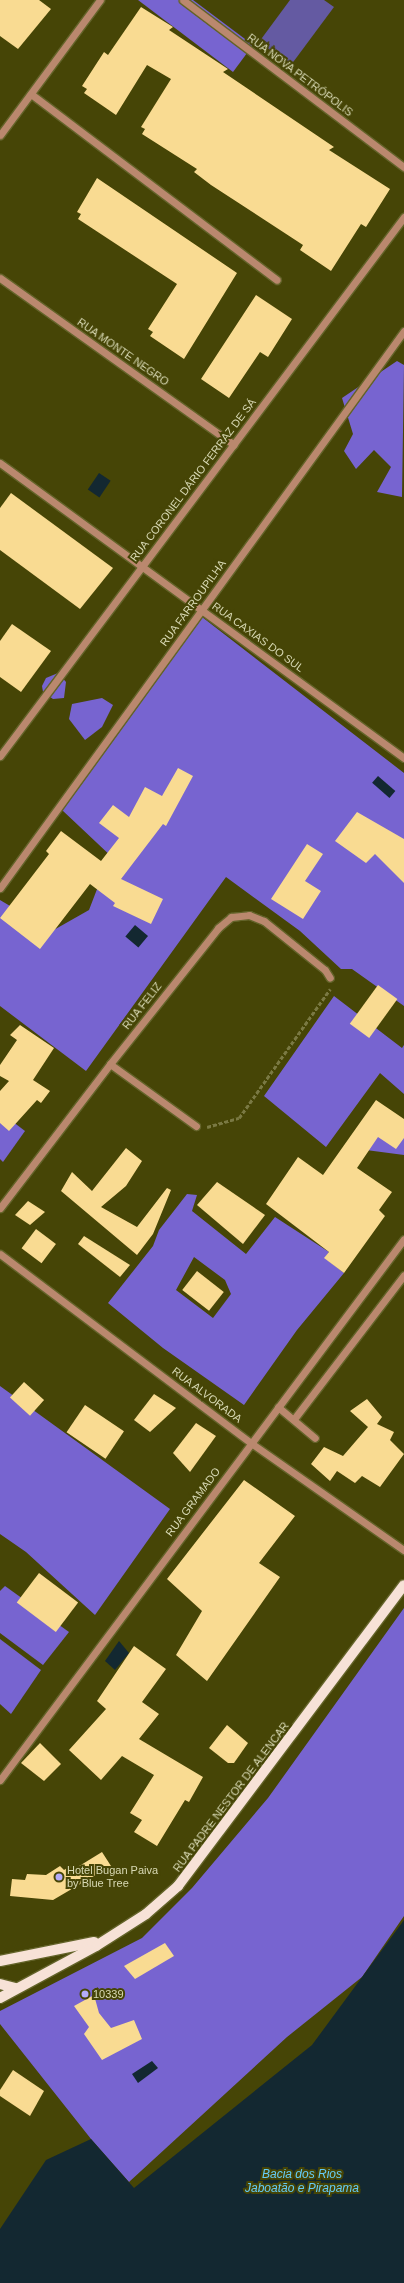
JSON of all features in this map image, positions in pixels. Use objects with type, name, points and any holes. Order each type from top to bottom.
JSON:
[{"type":"main road","name":"RUA PADRE NESTOR DE ALENCAR","points":[[0,1998],[15,1988],[111,1936],[146,1914],[178,1886],[204,1855],[404,1585]]},
{"type":"main road","points":[[0,1961],[55,1951],[111,1936]]},
{"type":"main road","points":[[0,1984],[15,1988]]},
{"type":"street","points":[[0,135],[100,0]]},
{"type":"street","name":"RUA NOVA PETRÓPOLIS","points":[[183,0],[404,167]]},
{"type":"street","points":[[31,94],[277,280]]},
{"type":"street","name":"RUA CORONEL DÁRIO FERRAZ DE SÁ","points":[[0,756],[404,217]]},
{"type":"street","name":"RUA MONTE NEGRO","points":[[0,278],[234,445]]},
{"type":"street","name":"RUA FARROUPILHA","points":[[0,888],[404,331]]},
{"type":"street","name":"RUA CAXIAS DO SUL","points":[[0,463],[202,609],[404,758]]},
{"type":"street","name":"RUA FELIZ","points":[[0,1208],[110,1064],[218,928],[231,917],[249,915],[264,921],[325,970],[330,978]]},
{"type":"street","points":[[110,1064],[196,1126]]},
{"type":"street","name":"RUA GRAMADO","points":[[0,1780],[404,1239]]},
{"type":"street","name":"RUA ALVORADA","points":[[0,1254],[251,1443],[404,1550]]},
{"type":"street","points":[[294,1419],[404,1275]]},
{"type":"street","points":[[278,1407],[315,1438]]},
{"type":"path","points":[[196,1126],[210,1127],[239,1118],[328,994],[332,985],[330,978]]},
{"type":"shaded area","points":[[138,0],[193,0],[253,45],[233,72]]},
{"type":"shaded area","points":[[290,0],[324,0],[334,7],[291,65],[259,42]]},
{"type":"shaded area","points":[[397,361],[404,365],[402,497],[377,492],[391,467],[374,450],[356,469],[344,451],[353,434],[342,398]]},
{"type":"shaded area","points":[[202,617],[404,773],[404,1006],[352,969],[341,969],[300,931],[226,877],[86,1071],[0,1006],[0,900],[52,931],[89,910],[104,871],[114,859],[62,810]]},
{"type":"shaded area","points":[[58,673],[66,682],[64,698],[53,699],[43,692],[42,686],[46,678]]},
{"type":"shaded area","points":[[102,698],[113,705],[102,727],[85,740],[69,719],[72,704]]},
{"type":"shaded area","points":[[334,996],[402,1048],[404,1045],[404,1094],[380,1073],[326,1147],[264,1096]]},
{"type":"shaded area","points":[[0,1112],[25,1131],[3,1162],[0,1159]]},
{"type":"shaded area","points":[[381,1122],[404,1126],[404,1155],[366,1150]]},
{"type":"shaded area","points":[[187,1194],[197,1195],[192,1211],[246,1254],[275,1217],[329,1252],[325,1258],[344,1273],[297,1330],[244,1405],[163,1348],[108,1303],[153,1246],[159,1230]],"holes":[[[194,1257],[225,1280],[231,1294],[213,1318],[176,1290]]]},
{"type":"shaded area","points":[[0,1386],[170,1509],[95,1615],[26,1552],[0,1534]]},
{"type":"shaded area","points":[[5,1586],[69,1632],[43,1665],[0,1633],[0,1591]]},
{"type":"shaded area","points":[[404,1608],[404,1916],[362,1977],[287,2037],[129,2182],[91,2139],[0,2024],[0,2011],[142,1938],[192,1888],[268,1798]]},
{"type":"shaded area","points":[[0,1639],[41,1670],[11,1714],[0,1704]]},
{"type":"water","points":[[99,473],[111,481],[99,497],[88,490]]},
{"type":"water","points":[[378,776],[395,791],[389,798],[372,783]]},
{"type":"water","points":[[135,925],[148,936],[138,947],[125,936]]},
{"type":"water","points":[[119,1641],[129,1653],[115,1670],[105,1661]]},
{"type":"water","name":"Bacia dos Rios Jaboatão e Pirapama","points":[[404,1920],[404,2283],[0,2283],[0,2229],[46,2160],[91,2139],[134,2188],[312,2045]]},
{"type":"water","points":[[152,2061],[158,2068],[138,2083],[132,2074]]},
{"type":"building","points":[[0,0],[39,0],[51,9],[18,49],[0,36]]},
{"type":"building","points":[[141,7],[173,27],[169,30],[228,69],[223,72],[334,147],[329,150],[390,189],[366,227],[361,224],[331,271],[300,250],[303,245],[211,185],[194,172],[197,169],[142,134],[145,129],[141,127],[171,79],[147,65],[116,115],[84,93],[87,89],[82,86],[104,52],[108,55]]},
{"type":"building","points":[[97,178],[237,273],[184,359],[150,336],[153,332],[148,329],[177,284],[78,219],[81,214],[77,212]]},
{"type":"building","points":[[256,295],[292,319],[268,357],[260,352],[229,398],[201,379]]},
{"type":"building","points":[[11,493],[113,568],[80,609],[0,550],[0,508]]},
{"type":"building","points":[[12,624],[51,651],[21,692],[0,677],[0,641]]},
{"type":"building","points":[[178,768],[193,776],[166,826],[163,824],[121,879],[163,899],[151,924],[113,906],[115,903],[90,884],[40,949],[0,918],[49,854],[46,851],[61,831],[101,861],[119,838],[99,823],[113,805],[129,817],[145,787],[162,796]]},
{"type":"building","points":[[357,812],[404,839],[404,883],[375,854],[366,863],[335,841]]},
{"type":"building","points":[[307,844],[323,854],[305,881],[321,891],[303,919],[271,899]]},
{"type":"building","points":[[378,985],[397,999],[369,1038],[350,1024]]},
{"type":"building","points":[[20,1025],[54,1048],[33,1080],[50,1091],[41,1103],[37,1100],[9,1131],[0,1123],[0,1091],[9,1081],[0,1076],[0,1065],[17,1040],[10,1035]]},
{"type":"building","points":[[376,1100],[404,1119],[404,1138],[396,1149],[378,1137],[357,1168],[392,1192],[379,1210],[385,1216],[344,1273],[324,1258],[329,1252],[266,1204],[298,1157],[323,1175]]},
{"type":"building","points":[[126,1148],[142,1161],[126,1186],[101,1207],[137,1227],[167,1188],[171,1190],[153,1234],[137,1255],[61,1191],[72,1172],[92,1191]]},
{"type":"building","points":[[217,1182],[265,1215],[243,1244],[197,1205]]},
{"type":"building","points":[[28,1201],[45,1212],[30,1225],[15,1215]]},
{"type":"building","points":[[36,1229],[56,1244],[42,1263],[22,1248]]},
{"type":"building","points":[[84,1236],[130,1265],[120,1277],[78,1244]]},
{"type":"building","points":[[197,1271],[224,1292],[209,1311],[182,1290]]},
{"type":"building","points":[[24,1382],[44,1400],[30,1416],[10,1398]]},
{"type":"building","points":[[154,1394],[176,1408],[150,1432],[134,1420]]},
{"type":"building","points":[[367,1399],[382,1417],[377,1424],[394,1432],[390,1440],[404,1454],[380,1487],[362,1476],[355,1483],[337,1471],[330,1481],[311,1464],[324,1447],[343,1456],[368,1427],[350,1411]]},
{"type":"building","points":[[85,1405],[124,1431],[106,1459],[67,1432]]},
{"type":"building","points":[[196,1423],[216,1436],[190,1472],[173,1453]]},
{"type":"building","points":[[244,1480],[295,1516],[259,1563],[280,1577],[207,1681],[176,1655],[202,1611],[167,1579]]},
{"type":"building","points":[[39,1573],[78,1602],[56,1632],[17,1603]]},
{"type":"building","points":[[134,1646],[166,1669],[142,1702],[159,1714],[139,1739],[203,1777],[189,1802],[185,1800],[157,1846],[134,1832],[142,1820],[130,1813],[154,1775],[122,1756],[101,1780],[69,1750],[106,1709],[97,1701]]},
{"type":"building","points":[[227,1725],[248,1743],[234,1763],[228,1763],[209,1748]]},
{"type":"building","points":[[40,1743],[61,1764],[44,1781],[21,1763]]},
{"type":"building","name":"Hotel Bugan Paiva by Blue Tree","points":[[102,1852],[111,1866],[53,1900],[10,1896],[12,1879],[25,1880],[27,1874],[46,1875],[60,1866],[64,1870],[73,1864],[76,1868]]},
{"type":"building","points":[[165,1943],[174,1956],[135,1979],[124,1966]]},
{"type":"building","points":[[94,1995],[99,2013],[111,2028],[134,2020],[142,2039],[102,2060],[84,2034],[89,2027],[74,2006]]},
{"type":"building","points":[[13,2070],[44,2091],[30,2116],[0,2096],[0,2090]]},
{"type":"place","name":"Hotel Bugan Paiva by Blue Tree","points":[[59,1877]]},
{"type":"place","name":"10339","points":[[85,1994]]}]
